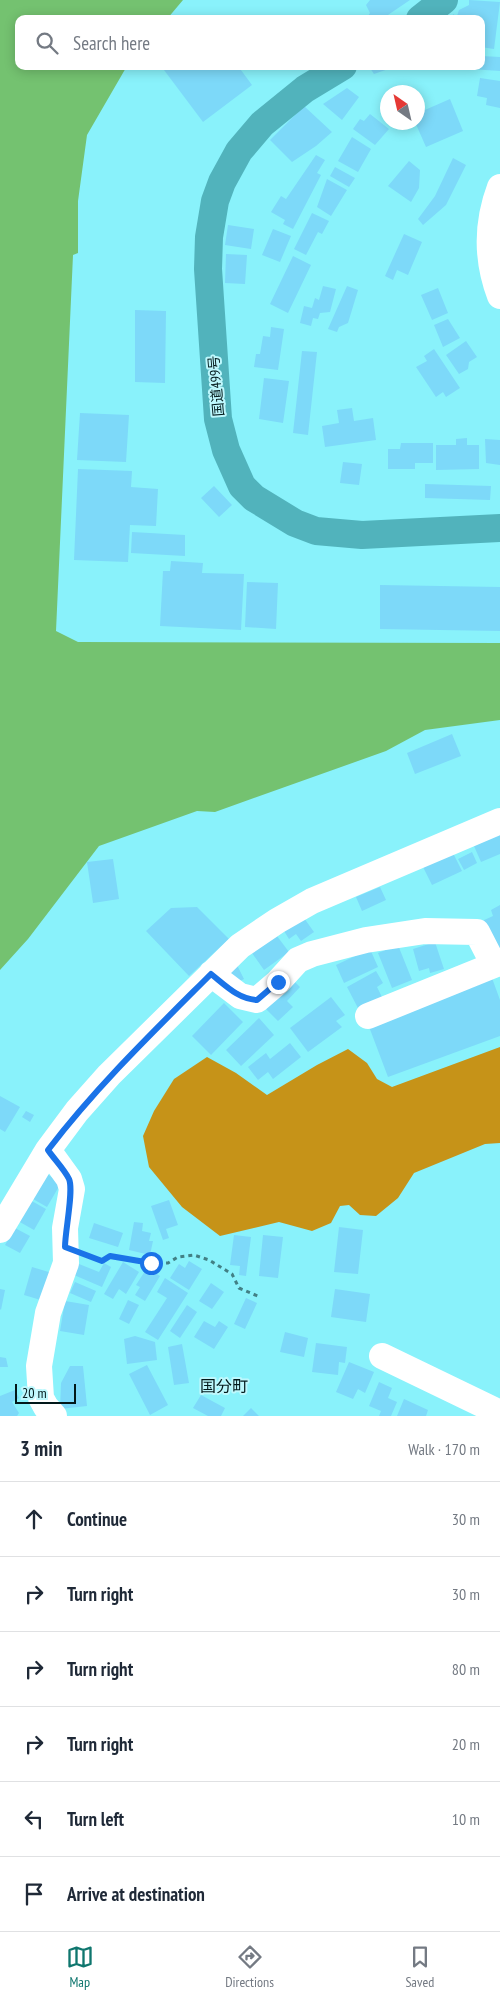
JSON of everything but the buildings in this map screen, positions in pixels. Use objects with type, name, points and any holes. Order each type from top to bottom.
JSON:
[{"type":"highway","points":[[425,15],[444,0]]},
{"type":"highway","name":"国道499号","points":[[337,70],[283,106],[250,137],[239,151],[222,182],[215,201],[209,237],[209,278],[218,419],[226,450],[242,486],[254,498],[295,523],[316,530],[362,535],[500,528]]},
{"type":"street","points":[[500,187],[494,205],[489,232],[490,259],[500,296]]},
{"type":"street","points":[[0,1230],[48,1150],[77,1111],[109,1075],[240,946],[277,921],[312,901],[500,821]]},
{"type":"street","points":[[211,974],[240,996],[257,1000],[278,982],[298,960],[312,954],[366,940],[425,931],[477,932],[497,964],[368,1016]]},
{"type":"street","points":[[48,1150],[69,1180],[72,1189],[65,1228],[66,1263],[48,1313],[39,1366],[41,1398],[46,1408],[54,1416]]},
{"type":"street","points":[[382,1356],[500,1413]]},
{"type":"path","points":[[65,1247],[102,1261],[110,1256],[151,1263],[168,1263],[178,1257],[194,1255],[210,1260],[232,1274],[240,1288],[260,1297]]},
{"type":"shaded area","points":[[0,0],[183,0],[170,15],[15,15],[15,70],[125,70],[87,135],[78,201],[78,253],[73,255],[56,631],[78,642],[500,643],[500,720],[425,730],[386,751],[215,812],[197,811],[99,846],[28,939],[0,970]]},
{"type":"shaded area","points":[[500,1047],[500,1143],[485,1144],[414,1173],[398,1198],[376,1216],[360,1215],[349,1205],[340,1206],[331,1223],[312,1231],[279,1222],[220,1236],[182,1207],[149,1167],[143,1136],[154,1111],[174,1079],[207,1057],[236,1073],[267,1095],[348,1049],[367,1063],[377,1079],[392,1087]]},
{"type":"district","name":"国分町","points":[[224,1386]]},
{"type":"route","points":[[151,1263],[110,1256],[102,1261],[65,1247],[65,1228],[72,1189],[69,1180],[48,1150],[77,1111],[109,1075],[211,974],[240,996],[257,1000],[278,982]]}]
